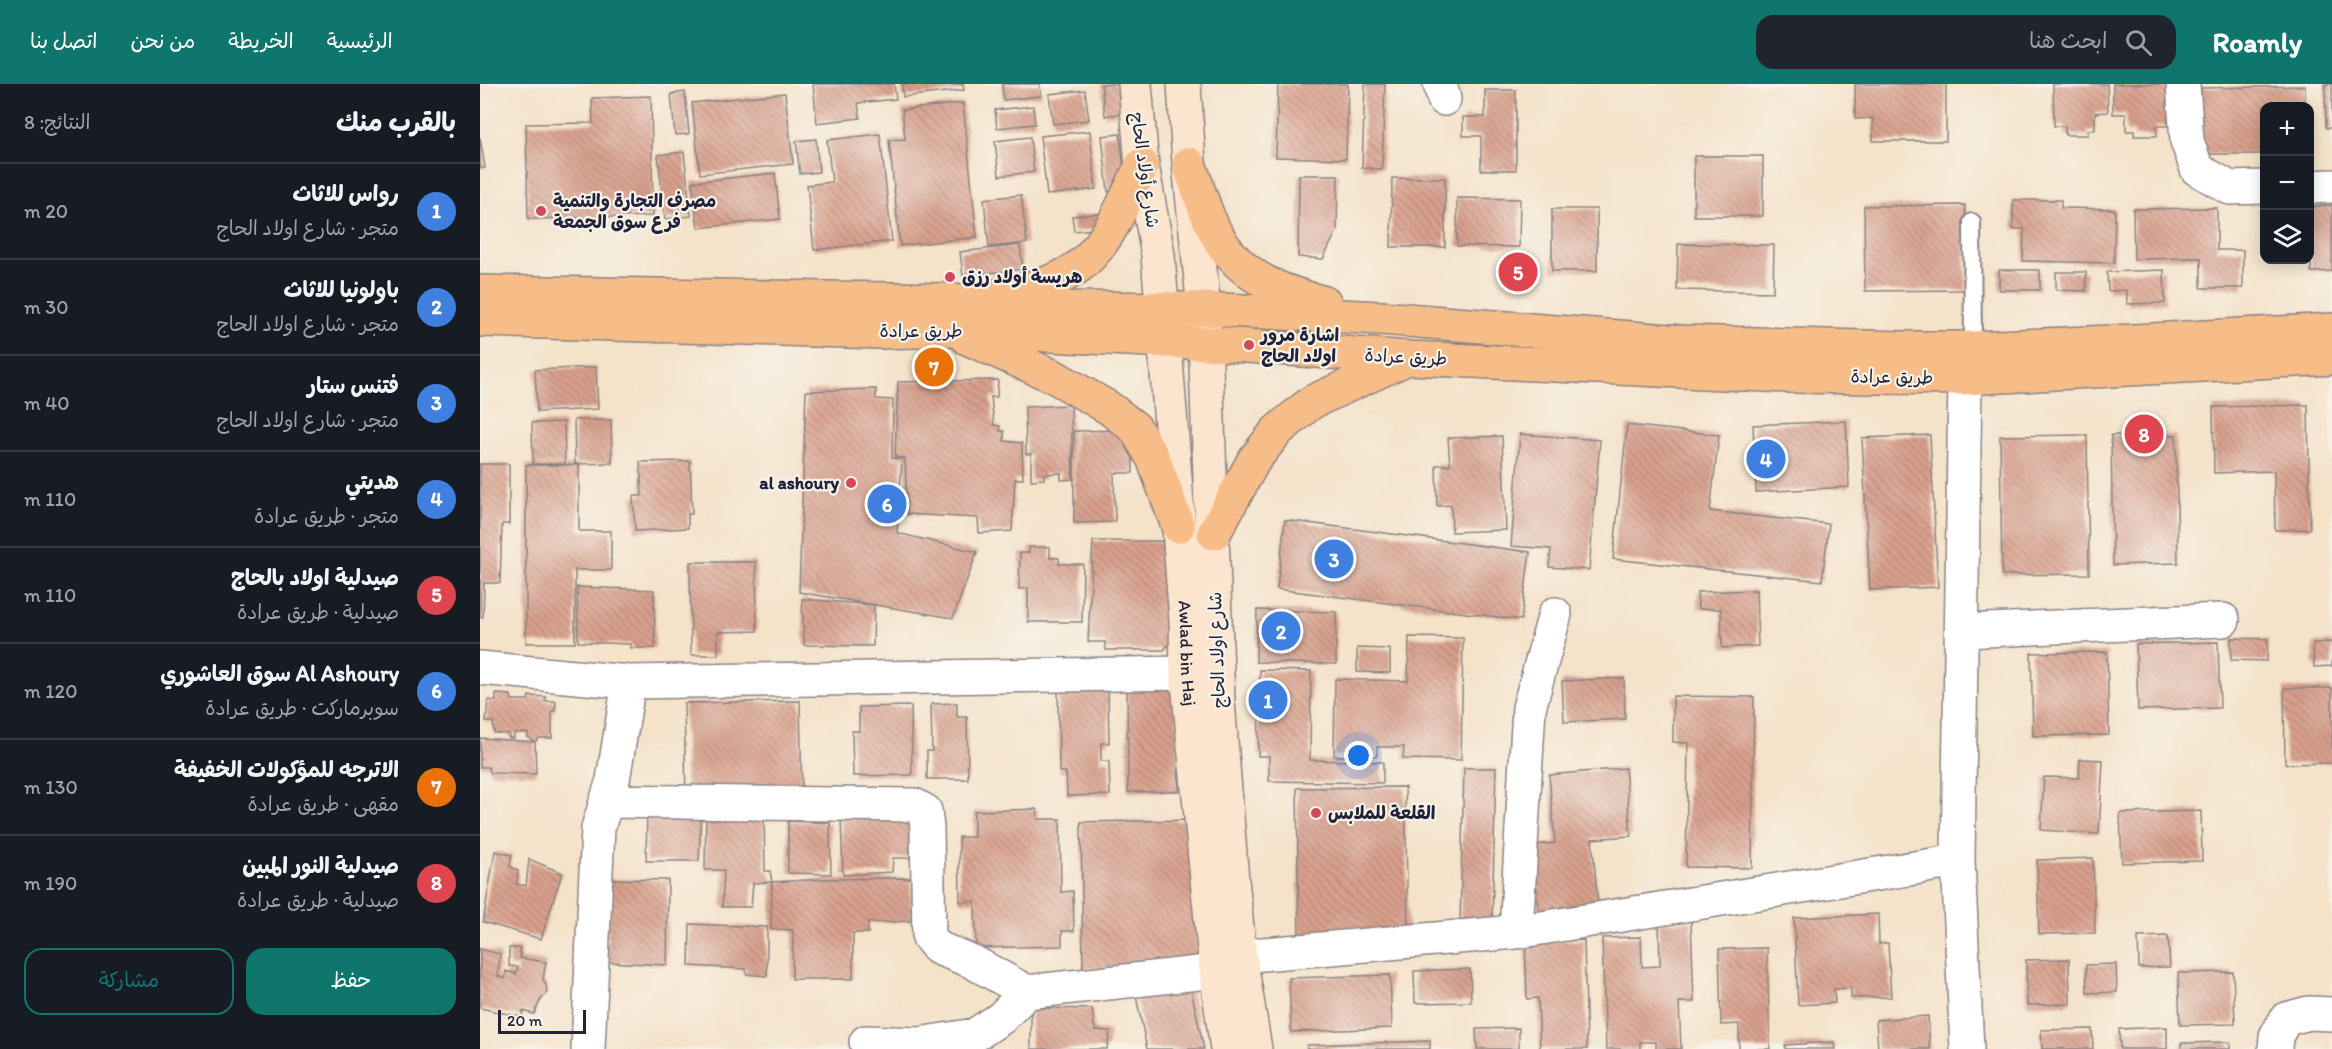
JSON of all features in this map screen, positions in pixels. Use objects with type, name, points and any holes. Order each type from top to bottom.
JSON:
[{"type":"main road","name":"شارع أولاد الحاج","points":[[1135,84],[1142,165],[1158,255]]},
{"type":"main road","points":[[1184,84],[1189,164],[1222,244],[1241,267],[1265,283],[1302,297],[1382,318]]},
{"type":"main road","name":"شارع اولاد الحاج","points":[[1189,164],[1206,343],[1218,701],[1232,880],[1228,964],[1255,1049]]},
{"type":"main road","points":[[948,315],[1052,282],[1085,263],[1108,235],[1142,165]]},
{"type":"main road","name":"Awlad bin Haj","points":[[1158,255],[1187,673],[1228,964],[1227,1049]]},
{"type":"main road","name":"طريق عرادة","points":[[480,292],[948,315],[1164,341],[1410,358],[1786,376],[1969,363],[2145,341],[2332,330]]},
{"type":"main road","name":"طريق عرادة","points":[[480,320],[880,332],[948,315],[1066,308],[1162,308],[1382,318],[1969,363],[2332,358]]},
{"type":"main road","points":[[948,315],[1109,408],[1135,428],[1153,458],[1178,526]]},
{"type":"main road","points":[[1214,533],[1254,460],[1277,431],[1312,402],[1410,358]]},
{"type":"street","points":[[2183,84],[2187,141],[2197,169],[2230,188],[2260,187]]},
{"type":"street","points":[[2314,187],[2332,186]]},
{"type":"street","points":[[1967,1049],[1958,861],[1969,363]]},
{"type":"street","points":[[1516,932],[1529,708],[1556,614]]},
{"type":"street","points":[[1962,631],[2223,620]]},
{"type":"street","points":[[480,668],[629,682],[1187,673]]},
{"type":"street","points":[[588,1049],[598,828],[613,780],[629,682]]},
{"type":"street","points":[[606,801],[914,805],[925,812],[927,828],[929,937],[938,948],[973,962],[1027,992],[1228,964],[1516,932],[1958,861]]},
{"type":"street","points":[[866,1042],[919,1044],[975,1035],[1001,1018],[1027,992]]},
{"type":"street","points":[[2275,1049],[2276,1036],[2286,1019],[2309,1013],[2332,1014]]},
{"type":"lane","points":[[1969,363],[1972,222]]},
{"type":"building","points":[[813,84],[894,84],[896,99],[858,103],[860,118],[817,123]]},
{"type":"building","points":[[902,84],[963,84],[964,90],[903,97]]},
{"type":"building","points":[[1002,84],[1040,84],[1041,96],[1003,100]]},
{"type":"building","points":[[1101,84],[1121,84],[1124,113],[1105,116]]},
{"type":"building","points":[[1278,84],[1348,84],[1346,159],[1276,157]]},
{"type":"building","points":[[1365,84],[1385,84],[1382,169],[1362,168]]},
{"type":"building","points":[[1855,84],[1946,84],[1946,141],[1873,141],[1873,118],[1855,119]]},
{"type":"building","points":[[2053,84],[2107,84],[2108,112],[2095,113],[2095,130],[2088,130],[2088,135],[2065,135],[2065,126],[2054,126]]},
{"type":"building","points":[[2113,84],[2167,84],[2168,126],[2156,126],[2157,136],[2134,136],[2134,131],[2126,131],[2126,114],[2113,114]]},
{"type":"building","points":[[2325,84],[2332,84],[2332,128],[2326,128]]},
{"type":"building","points":[[2305,86],[2305,102],[2260,102],[2260,154],[2202,154],[2201,88]]},
{"type":"building","points":[[1085,90],[1089,120],[1053,124],[1049,94]]},
{"type":"building","points":[[1485,90],[1516,90],[1516,170],[1481,170],[1481,136],[1463,136],[1463,117],[1485,117]]},
{"type":"building","points":[[685,92],[689,134],[675,135],[671,94]]},
{"type":"building","points":[[785,93],[793,164],[700,174],[692,103]]},
{"type":"building","points":[[651,96],[653,216],[528,219],[526,124],[593,123],[592,98]]},
{"type":"building","points":[[963,103],[977,237],[900,246],[889,140],[905,139],[902,110]]},
{"type":"building","points":[[1033,106],[1035,124],[997,128],[995,110]]},
{"type":"building","points":[[1090,131],[1096,189],[1047,195],[1040,136]]},
{"type":"building","points":[[880,134],[892,241],[814,250],[807,185],[832,182],[827,140]]},
{"type":"building","points":[[1120,134],[1126,190],[1108,192],[1102,136]]},
{"type":"building","points":[[480,137],[485,168],[480,168]]},
{"type":"building","points":[[1030,137],[1034,172],[999,176],[995,141]]},
{"type":"building","points":[[816,139],[819,172],[800,174],[796,141]]},
{"type":"building","points":[[684,152],[691,216],[665,219],[658,155]]},
{"type":"building","points":[[1694,156],[1763,156],[1763,216],[1694,216]]},
{"type":"building","points":[[775,173],[780,219],[698,228],[692,182]]},
{"type":"building","points":[[1299,175],[1338,175],[1337,230],[1323,259],[1298,257]]},
{"type":"building","points":[[1392,178],[1445,178],[1445,247],[1391,247]]},
{"type":"building","points":[[1021,195],[1027,243],[989,247],[984,199]]},
{"type":"building","points":[[1457,198],[1520,199],[1519,247],[1457,246]]},
{"type":"building","points":[[2013,200],[2061,200],[2061,208],[2115,209],[2114,263],[2023,261],[2024,229],[2013,229]]},
{"type":"building","points":[[1965,205],[1966,290],[1865,291],[1864,206]]},
{"type":"building","points":[[2332,205],[2332,271],[2311,272],[2311,264],[2314,264],[2314,207]]},
{"type":"building","points":[[2217,208],[2217,250],[2243,250],[2243,288],[2201,288],[2201,258],[2134,259],[2133,209]]},
{"type":"building","points":[[1552,209],[1597,209],[1597,271],[1552,271]]},
{"type":"building","points":[[1103,213],[1104,228],[1074,231],[1072,216]]},
{"type":"building","points":[[1678,244],[1774,245],[1773,292],[1677,290]]},
{"type":"building","points":[[1020,245],[1023,269],[963,276],[960,252]]},
{"type":"building","points":[[1999,270],[2040,270],[2040,290],[1999,290]]},
{"type":"building","points":[[2164,270],[2165,303],[2127,304],[2127,290],[2108,291],[2107,272]]},
{"type":"building","points":[[2056,272],[2086,272],[2086,291],[2056,290]]},
{"type":"building","points":[[596,367],[598,409],[537,412],[535,370]]},
{"type":"building","points":[[998,380],[997,397],[991,397],[994,425],[1000,426],[1000,431],[1004,431],[1004,441],[1022,443],[1023,479],[1015,479],[1012,531],[979,533],[978,518],[907,514],[905,458],[895,457],[898,382]]},
{"type":"building","name":"al ashoury","points":[[876,389],[876,399],[893,400],[892,458],[902,459],[897,533],[977,552],[953,618],[799,592],[806,391]]},
{"type":"building","points":[[1071,405],[1073,479],[1061,480],[1061,473],[1044,474],[1044,479],[1031,480],[1031,454],[1026,454],[1025,407]]},
{"type":"building","points":[[2308,405],[2310,529],[2275,530],[2274,471],[2214,473],[2213,407]]},
{"type":"building","points":[[574,420],[611,420],[612,463],[575,464]]},
{"type":"building","points":[[1846,421],[1849,487],[1756,492],[1753,425]]},
{"type":"building","points":[[564,422],[565,464],[533,464],[532,423]]},
{"type":"building","points":[[1627,425],[1719,435],[1710,511],[1829,524],[1822,581],[1613,559]]},
{"type":"building","points":[[1132,430],[1133,473],[1114,473],[1115,522],[1074,523],[1074,431]]},
{"type":"building","points":[[1520,434],[1600,440],[1589,570],[1549,567],[1551,549],[1511,546]]},
{"type":"building","points":[[1930,435],[1938,587],[1870,590],[1862,438]]},
{"type":"building","points":[[2087,435],[2089,574],[2002,575],[2000,436]]},
{"type":"building","points":[[2111,435],[2176,435],[2178,563],[2113,565]]},
{"type":"building","points":[[1502,436],[1506,530],[1452,532],[1451,505],[1437,506],[1436,465],[1450,465],[1448,438]]},
{"type":"building","points":[[690,461],[692,514],[688,514],[688,528],[635,531],[633,496],[642,496],[640,462]]},
{"type":"building","points":[[480,464],[509,464],[509,524],[502,524],[500,583],[484,583],[483,617],[480,617]]},
{"type":"building","points":[[526,465],[579,465],[579,531],[611,531],[611,570],[575,570],[575,643],[526,643]]},
{"type":"building","points":[[1285,520],[1530,552],[1521,620],[1277,589]]},
{"type":"building","points":[[1093,541],[1168,541],[1175,637],[1164,650],[1106,650],[1105,642],[1088,642]]},
{"type":"building","points":[[1029,547],[1050,547],[1050,558],[1059,558],[1059,564],[1083,564],[1082,622],[1028,622],[1028,588],[1019,589],[1020,553],[1029,553]]},
{"type":"building","points":[[690,562],[756,562],[757,631],[718,632],[718,655],[691,655]]},
{"type":"building","points":[[577,587],[654,590],[655,648],[631,648],[631,644],[578,642]]},
{"type":"building","points":[[1756,590],[1758,646],[1722,648],[1721,609],[1698,609],[1697,592]]},
{"type":"building","points":[[802,599],[874,605],[873,646],[804,645]]},
{"type":"building","points":[[1257,610],[1336,612],[1336,664],[1256,662]]},
{"type":"building","points":[[1409,637],[1463,638],[1461,760],[1403,759],[1404,747],[1377,747],[1377,756],[1334,756],[1335,679],[1408,681]]},
{"type":"building","points":[[2231,638],[2268,639],[2267,661],[2231,660]]},
{"type":"building","points":[[2218,642],[2220,708],[2138,710],[2136,644]]},
{"type":"building","points":[[2332,642],[2332,666],[2314,667],[2313,643]]},
{"type":"building","points":[[1357,648],[1390,649],[1390,673],[1357,672]]},
{"type":"building","points":[[2107,652],[2109,735],[2033,736],[2031,653]]},
{"type":"building","points":[[1260,670],[1311,671],[1310,760],[1383,762],[1383,783],[1269,781],[1269,756],[1258,756]]},
{"type":"building","points":[[1624,678],[1625,719],[1564,722],[1562,681]]},
{"type":"building","points":[[1177,687],[1179,791],[1128,792],[1127,688]]},
{"type":"building","points":[[2284,688],[2332,688],[2332,763],[2285,764]]},
{"type":"building","points":[[1108,689],[1109,743],[1101,743],[1101,761],[1109,761],[1110,795],[1067,796],[1066,772],[1059,772],[1058,690]]},
{"type":"building","points":[[496,694],[511,695],[512,700],[528,700],[529,696],[546,697],[545,701],[556,701],[555,711],[552,711],[552,738],[539,738],[535,742],[528,737],[528,733],[514,733],[514,738],[509,738],[509,734],[494,733],[493,722],[486,722],[488,700],[496,701]]},
{"type":"building","points":[[1673,696],[1754,697],[1752,868],[1686,867],[1688,743],[1673,742]]},
{"type":"building","points":[[800,701],[802,797],[686,799],[684,703]]},
{"type":"building","points":[[957,703],[957,717],[967,717],[968,779],[927,779],[927,751],[932,751],[931,704]]},
{"type":"building","points":[[911,706],[912,775],[853,776],[852,731],[859,731],[859,707]]},
{"type":"building","points":[[480,738],[535,742],[536,774],[491,773],[488,767],[480,767]]},
{"type":"building","points":[[2080,759],[2103,760],[2099,834],[2041,830],[2044,777],[2079,778]]},
{"type":"building","points":[[1464,768],[1496,768],[1492,923],[1460,923]]},
{"type":"building","points":[[1625,768],[1631,836],[1592,839],[1599,915],[1539,920],[1533,845],[1555,843],[1549,775]]},
{"type":"building","points":[[1405,787],[1408,934],[1299,936],[1297,788]]},
{"type":"building","points":[[701,808],[699,861],[646,861],[647,809]]},
{"type":"building","points":[[1037,809],[1038,819],[1060,819],[1061,892],[1073,891],[1074,931],[1062,931],[1062,946],[976,948],[975,901],[960,902],[959,837],[974,837],[974,811]]},
{"type":"building","points":[[706,810],[764,810],[765,871],[770,871],[772,882],[753,883],[751,907],[722,907],[724,870],[705,870]]},
{"type":"building","points":[[2201,811],[2202,861],[2122,863],[2120,813]]},
{"type":"building","points":[[841,816],[911,816],[910,858],[893,858],[892,872],[843,875]]},
{"type":"building","points":[[1194,820],[1197,967],[1083,969],[1081,822]]},
{"type":"building","points":[[788,821],[830,823],[831,874],[788,873]]},
{"type":"building","points":[[495,851],[512,855],[510,866],[518,871],[517,884],[526,886],[529,859],[562,873],[541,939],[483,922]]},
{"type":"building","points":[[2093,858],[2095,933],[2039,934],[2037,860]]},
{"type":"building","points":[[911,878],[911,921],[868,923],[868,933],[853,933],[853,979],[792,979],[793,930],[771,929],[772,882]]},
{"type":"building","points":[[608,879],[668,880],[667,965],[607,962]]},
{"type":"building","points":[[1878,914],[1879,944],[1888,943],[1891,997],[1851,998],[1851,988],[1834,989],[1835,1003],[1798,1005],[1794,918]]},
{"type":"building","points":[[1691,921],[1694,1002],[1679,1002],[1681,1049],[1656,1049],[1656,1042],[1640,1042],[1640,1049],[1606,1049],[1602,938],[1641,937],[1642,967],[1660,966],[1659,922]]},
{"type":"building","points":[[690,924],[767,927],[767,976],[746,974],[746,969],[689,966]]},
{"type":"building","points":[[2168,936],[2170,967],[2139,968],[2138,937]]},
{"type":"building","points":[[1584,940],[1587,1049],[1540,1049],[1538,998],[1527,999],[1525,942]]},
{"type":"building","points":[[509,948],[520,948],[520,958],[546,962],[543,979],[547,992],[534,1014],[523,1011],[522,1017],[480,1008],[480,949],[500,954],[498,976],[505,979],[506,971],[516,974],[518,967],[509,966]]},
{"type":"building","points":[[1767,948],[1770,1049],[1739,1049],[1739,1024],[1721,1025],[1719,949]]},
{"type":"building","points":[[2069,959],[2070,1004],[2027,1005],[2026,960]]},
{"type":"building","points":[[2116,964],[2117,992],[2087,993],[2086,965]]},
{"type":"building","points":[[1470,969],[1471,1002],[1415,1003],[1414,971]]},
{"type":"building","points":[[2233,972],[2235,1024],[2180,1025],[2178,973]]},
{"type":"building","points":[[1390,975],[1392,1028],[1291,1032],[1289,978]]},
{"type":"building","points":[[1189,980],[1204,1049],[1147,1049],[1135,991]]},
{"type":"building","points":[[1031,1008],[1092,1009],[1095,1030],[1110,1031],[1107,1049],[1031,1049]]},
{"type":"building","points":[[1928,1016],[1930,1049],[1878,1049],[1876,1020]]},
{"type":"building","points":[[2167,1027],[2167,1049],[2120,1049],[2119,1029]]},
{"type":"building","points":[[1519,1028],[1519,1049],[1477,1049],[1476,1029]]},
{"type":"building","points":[[2092,1029],[2093,1049],[2042,1049],[2041,1030]]},
{"type":"building","points":[[1430,1041],[1430,1049],[1307,1049],[1307,1045]]},
{"type":"building","points":[[1834,1042],[1835,1049],[1785,1049],[1785,1045]]},
{"type":"building","points":[[2230,1042],[2230,1049],[2181,1049],[2181,1043]]},
{"type":"place","name":"مصرف التجارة والتنمية فرع سوق الجمعة","points":[[541,211]]},
{"type":"place","name":"صيدلية اولاد بالحاج","points":[[1518,272]]},
{"type":"place","name":"هريسة أولاد رزق","points":[[950,277]]},
{"type":"place","name":"اشارة مرور اولاد الحاج","points":[[1249,345]]},
{"type":"place","name":"الاترجه للمؤكولات الخفيفة","points":[[934,367]]},
{"type":"place","name":"صيدلية النور المبين","points":[[2144,434]]},
{"type":"place","name":"هديتي","points":[[1766,459]]},
{"type":"place","name":"al ashoury","points":[[851,483]]},
{"type":"place","name":"Al Ashoury سوق العاشوري","points":[[887,504]]},
{"type":"place","name":"فتنس ستار","points":[[1334,559]]},
{"type":"place","name":"باولونيا للاثاث","points":[[1281,631]]},
{"type":"place","name":"رواس للاثاث","points":[[1268,700]]},
{"type":"place","name":"القلعة للملابس","points":[[1316,813]]}]
